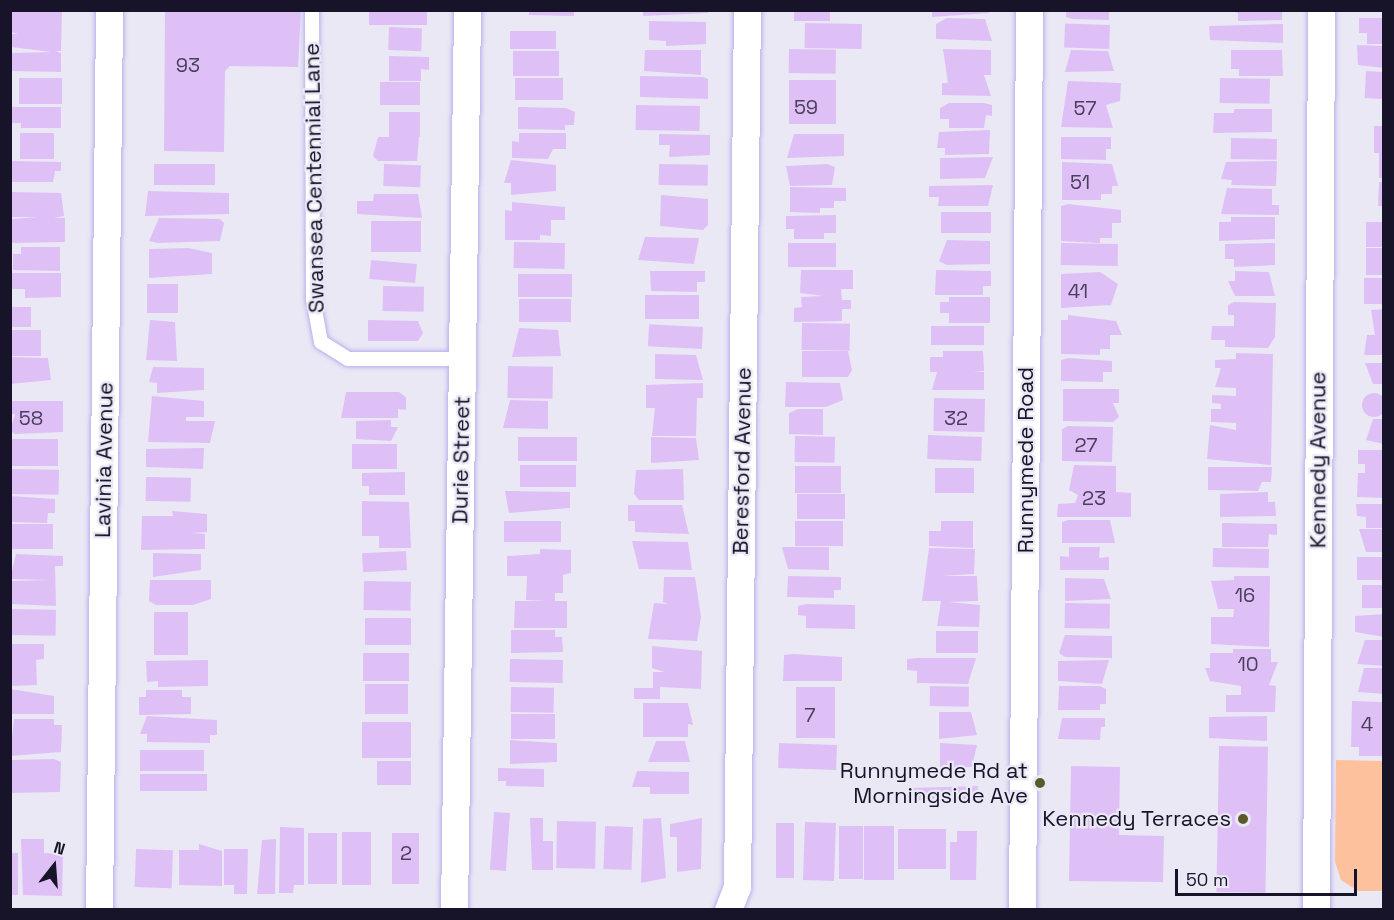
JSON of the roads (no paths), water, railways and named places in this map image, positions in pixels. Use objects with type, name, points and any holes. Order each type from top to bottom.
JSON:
[{"type":"street","name":"Lavinia Avenue","points":[[99,909],[109,10]]},
{"type":"street","name":"Durie Street","points":[[454,909],[467,10]]},
{"type":"street","name":"Beresford Avenue","points":[[728,909],[737,887],[747,10]]},
{"type":"street","name":"Runnymede Road","points":[[1022,909],[1029,10]]},
{"type":"street","name":"Kennedy Avenue","points":[[1316,909],[1321,10]]},
{"type":"lane","name":"Swansea Centennial Lane","points":[[312,10],[313,299],[321,342],[348,359],[462,358]]},
{"type":"place","name":"Runnymede Rd at Morningside Ave","points":[[1040,783]]},
{"type":"place","name":"Kennedy Terraces","points":[[1243,819]]}]
